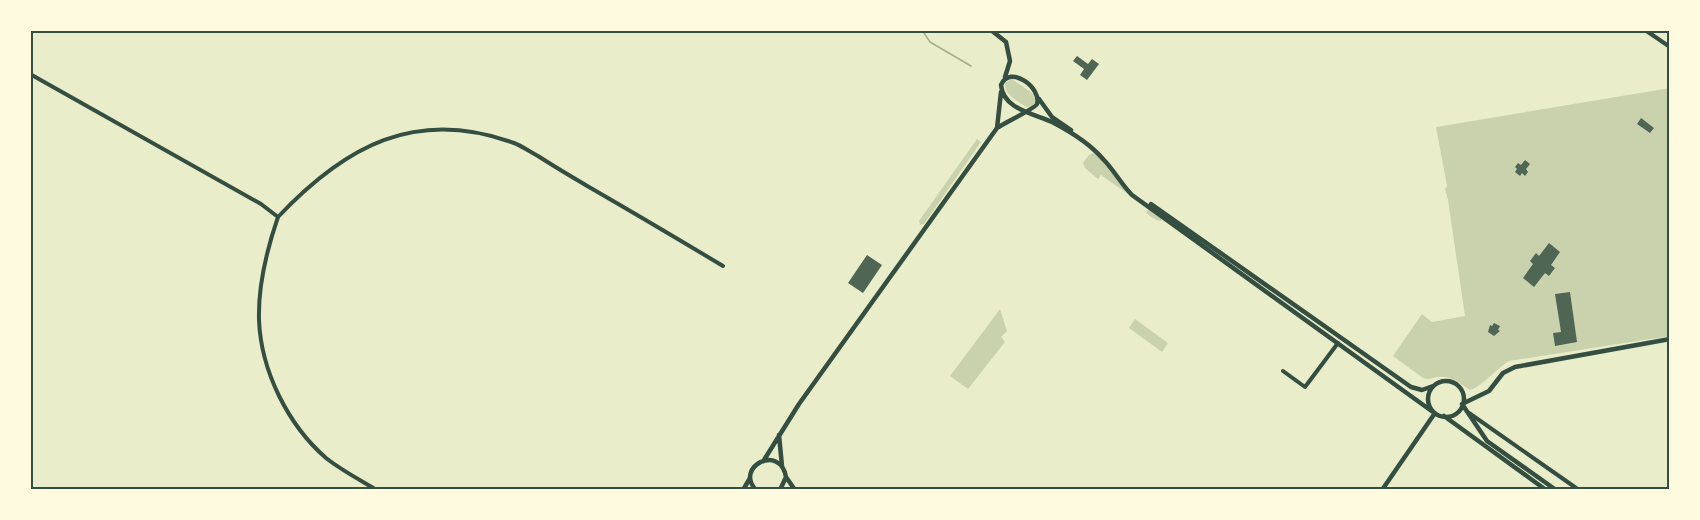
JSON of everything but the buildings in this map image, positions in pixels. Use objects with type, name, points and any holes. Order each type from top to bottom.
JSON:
[{"type":"street","points":[[991,30],[1006,42],[1009,52],[1009,66],[1001,85],[997,128]]},
{"type":"street","points":[[1646,30],[1670,47]]},
{"type":"street","points":[[1009,66],[1019,78],[1027,83],[1052,117],[1098,150],[1134,193],[1411,387],[1422,390],[1443,381],[1455,383],[1462,392],[1462,404],[1485,443],[1546,490]]},
{"type":"street","points":[[30,74],[261,204],[278,217]]},
{"type":"street","points":[[1003,79],[1008,76],[1019,78]]},
{"type":"street","points":[[1001,92],[1011,103],[1057,125],[1091,148],[1105,160],[1118,180],[1132,195],[1434,412],[1444,416],[1556,490]]},
{"type":"street","points":[[743,490],[754,467],[764,460],[799,404],[997,128],[1006,121],[1035,109],[1038,103],[1037,97]]},
{"type":"street","points":[[377,490],[335,463],[319,450],[302,430],[286,409],[269,370],[262,345],[259,322],[261,284],[278,217],[330,168],[365,148],[408,131],[444,128],[476,132],[515,143],[723,266]]},
{"type":"street","points":[[1444,416],[1455,414],[1462,404],[1489,391],[1503,373],[1515,367],[1670,339]]},
{"type":"street","points":[[1283,371],[1305,387],[1338,343]]},
{"type":"street","points":[[1433,386],[1428,402],[1434,412]]},
{"type":"street","points":[[1382,490],[1434,412]]},
{"type":"street","points":[[1469,413],[1579,490]]},
{"type":"street","points":[[779,435],[783,468],[795,490]]},
{"type":"street","points":[[764,460],[772,460],[783,468]]},
{"type":"street","points":[[780,490],[786,477]]},
{"type":"street","points":[[750,478],[756,490]]},
{"type":"green space","points":[[1012,79],[1033,94],[1036,99],[1033,106],[1026,107],[1009,94],[1005,83]]},
{"type":"green space","points":[[1670,88],[1670,336],[1509,361],[1470,390],[1447,377],[1423,378],[1393,356],[1422,314],[1432,322],[1465,316],[1445,189],[1447,186],[1436,127]]},
{"type":"green space","points":[[977,139],[981,142],[924,224],[920,225],[919,221]]},
{"type":"green space","points":[[1093,153],[1106,162],[1125,190],[1162,218],[1161,221],[1146,213],[1149,209],[1101,175],[1098,179],[1085,168],[1083,163]]},
{"type":"green space","points":[[1000,309],[1007,331],[1001,337],[1005,342],[968,389],[950,376]]},
{"type":"green space","points":[[1135,319],[1168,343],[1162,352],[1129,328]]},
{"type":"waterway","points":[[922,30],[930,42],[971,66]]}]
